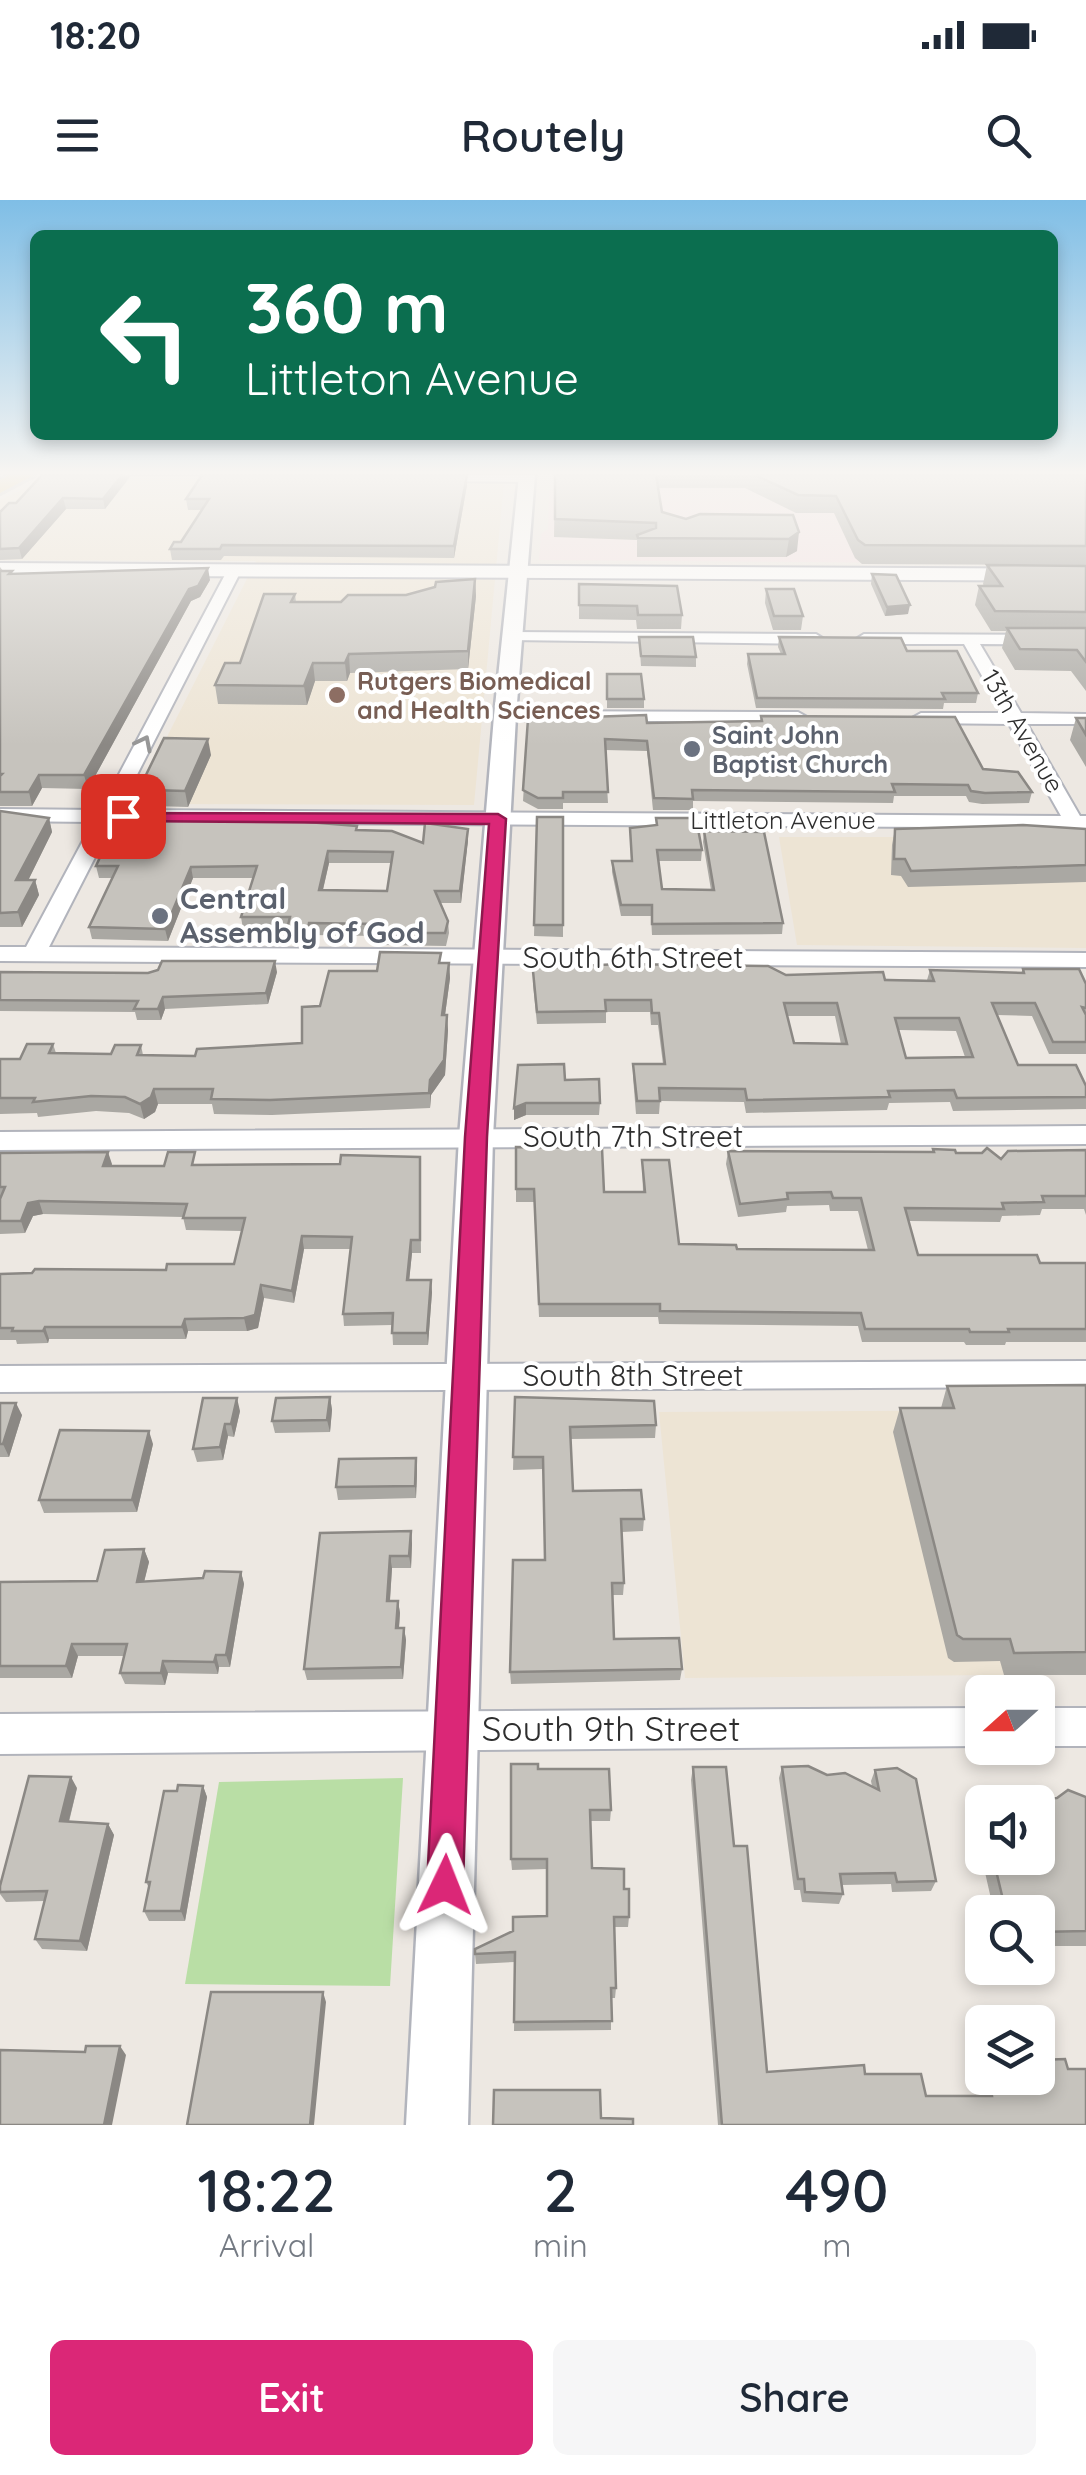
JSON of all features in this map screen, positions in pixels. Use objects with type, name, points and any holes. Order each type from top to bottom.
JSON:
[{"type":"main road","points":[[0,570],[1086,575]]},
{"type":"street","points":[[437,2125],[476,1137],[519,565]]},
{"type":"street","points":[[34,954],[234,571]]},
{"type":"street","points":[[513,637],[830,639]]},
{"type":"street","points":[[850,639],[1086,640]]},
{"type":"street","name":"13th Avenue","points":[[970,640],[1080,822]]},
{"type":"street","points":[[505,716],[820,717]]},
{"type":"street","points":[[898,718],[1086,719]]},
{"type":"street","name":"Littleton Avenue","points":[[0,815],[1080,822]]},
{"type":"street","name":"South 6th Street","points":[[0,954],[1086,960]]},
{"type":"street","name":"South 7th Street","points":[[0,1141],[1086,1135]]},
{"type":"street","name":"South 8th Street","points":[[0,1379],[1086,1374]]},
{"type":"street","name":"South 9th Street","points":[[0,1734],[965,1727]]},
{"type":"street","points":[[1055,1727],[1086,1727]]},
{"type":"shaded area","name":"Rutgers Biomedical and Health Sciences","points":[[254,565],[496,565],[474,805],[133,804]]},
{"type":"shaded area","points":[[779,837],[1086,837],[1086,948],[797,945]]},
{"type":"shaded area","points":[[1086,1410],[1086,1674],[685,1678],[659,1412]]},
{"type":"green space","points":[[403,1778],[390,1986],[185,1984],[219,1782]]},
{"type":"building","points":[[987,565],[1086,566],[1086,612],[995,611],[979,586],[1002,586]]},
{"type":"building","points":[[208,568],[198,586],[189,589],[84,775],[39,775],[29,792],[0,792],[0,571],[12,571],[9,574]]},
{"type":"building","points":[[872,574],[896,575],[910,605],[887,607]]},
{"type":"building","points":[[475,579],[468,651],[349,654],[345,663],[313,663],[304,686],[215,685],[225,663],[240,663],[264,594],[295,594],[291,602],[341,602],[348,595],[406,595],[435,587],[436,582]]},
{"type":"building","points":[[579,584],[677,586],[682,615],[638,615],[637,606],[579,605]]},
{"type":"building","points":[[766,589],[794,589],[803,616],[774,616]]},
{"type":"building","points":[[1007,628],[1086,628],[1086,662],[1077,650],[1020,649]]},
{"type":"building","points":[[639,637],[693,637],[696,657],[641,656]]},
{"type":"building","points":[[779,637],[901,638],[907,651],[957,651],[978,693],[942,693],[945,699],[757,698],[748,654],[785,654]]},
{"type":"building","points":[[607,674],[641,674],[644,699],[607,699]]},
{"type":"building","points":[[646,715],[647,723],[762,721],[761,716],[955,717],[983,769],[1018,772],[1032,792],[985,793],[971,791],[968,785],[892,784],[895,792],[692,790],[693,799],[654,798],[647,741],[605,739],[608,792],[563,792],[563,798],[538,798],[523,790],[528,719]]},
{"type":"building","points":[[1076,718],[1086,718],[1086,735]]},
{"type":"building","points":[[164,738],[208,739],[185,791],[151,790],[156,779],[144,779]]},
{"type":"building","points":[[0,811],[49,818],[16,880],[35,880],[18,912],[0,913]]},
{"type":"building","points":[[144,814],[178,815],[175,820],[295,821],[392,831],[423,843],[425,823],[468,829],[460,891],[435,891],[448,921],[445,933],[384,933],[385,927],[377,927],[378,924],[309,923],[308,930],[287,929],[290,917],[241,917],[257,866],[191,867],[165,929],[89,927],[118,866],[96,866],[113,829],[118,823],[140,822]],"holes":[[[328,851],[393,852],[387,891],[319,890]]]},
{"type":"building","points":[[537,817],[563,817],[563,925],[534,925]]},
{"type":"building","points":[[656,818],[696,818],[702,850],[657,850],[662,889],[714,890],[704,831],[764,832],[783,923],[652,924],[652,905],[621,905],[612,861],[632,861],[630,828],[657,825]]},
{"type":"building","points":[[1023,825],[1086,829],[1086,865],[911,871],[905,859],[894,859],[895,829]]},
{"type":"building","points":[[380,952],[441,953],[439,963],[449,963],[442,1015],[447,1015],[444,1060],[430,1080],[429,1093],[270,1100],[211,1099],[213,1089],[154,1089],[151,1097],[140,1104],[125,1097],[33,1102],[35,1098],[0,1098],[0,1059],[20,1059],[27,1044],[53,1044],[49,1053],[111,1054],[115,1045],[141,1045],[137,1055],[195,1056],[197,1049],[302,1043],[302,1007],[320,1006],[329,971],[377,971]]},
{"type":"building","points":[[162,961],[275,961],[266,993],[163,997],[158,1009],[134,1009],[138,1001],[0,1000],[0,972],[148,973],[158,970]]},
{"type":"building","points":[[620,964],[768,966],[786,975],[883,972],[885,980],[934,981],[930,970],[1024,973],[1023,969],[1079,969],[1086,984],[1086,1008],[1082,1007],[1086,1015],[1086,1042],[1053,1042],[1035,1003],[992,1003],[1018,1065],[1076,1065],[1086,1086],[1086,1097],[957,1098],[954,1090],[888,1091],[890,1097],[747,1100],[745,1089],[659,1088],[660,1101],[637,1101],[633,1064],[665,1064],[659,1013],[652,1013],[651,1000],[605,1000],[606,1011],[537,1012],[533,971]],"holes":[[[784,1003],[837,1003],[847,1044],[794,1043]],[[895,1018],[959,1018],[973,1057],[906,1058]]]},
{"type":"building","points":[[564,1064],[565,1080],[599,1079],[600,1103],[526,1103],[514,1108],[518,1065]]},
{"type":"building","points":[[516,1147],[602,1148],[604,1192],[645,1192],[642,1160],[669,1160],[679,1244],[736,1245],[737,1249],[874,1250],[861,1198],[833,1198],[831,1192],[787,1193],[788,1199],[740,1204],[728,1151],[934,1152],[933,1149],[982,1153],[987,1148],[1001,1159],[1008,1151],[1086,1150],[1086,1196],[1042,1196],[1044,1202],[1002,1203],[1004,1209],[905,1208],[918,1255],[1037,1255],[1040,1263],[1086,1263],[1086,1329],[865,1329],[861,1313],[660,1311],[660,1304],[539,1304],[534,1189],[516,1189]]},
{"type":"building","points":[[108,1152],[103,1166],[164,1166],[168,1152],[195,1152],[192,1165],[340,1164],[341,1155],[420,1157],[420,1240],[411,1240],[407,1280],[431,1280],[427,1333],[392,1333],[393,1313],[343,1314],[352,1237],[302,1236],[292,1291],[261,1285],[255,1315],[185,1319],[182,1327],[45,1327],[43,1331],[0,1328],[0,1274],[32,1273],[35,1269],[166,1270],[167,1264],[234,1264],[245,1218],[183,1218],[187,1204],[39,1201],[28,1203],[21,1221],[0,1221],[0,1199],[5,1187],[0,1187],[0,1153]]},
{"type":"building","points":[[1086,1385],[1086,1652],[1014,1653],[1010,1639],[963,1639],[957,1635],[900,1408],[954,1408],[947,1386]]},
{"type":"building","points":[[330,1397],[327,1420],[272,1421],[276,1398]]},
{"type":"building","points":[[515,1397],[654,1401],[656,1425],[570,1427],[573,1491],[641,1490],[644,1519],[621,1519],[624,1583],[612,1583],[614,1639],[679,1638],[682,1669],[510,1672],[513,1560],[545,1560],[543,1457],[513,1457]]},
{"type":"building","points":[[203,1398],[237,1398],[220,1447],[193,1449]]},
{"type":"building","points":[[0,1403],[16,1403],[3,1444],[0,1444]]},
{"type":"building","points":[[60,1430],[149,1431],[132,1500],[39,1500]]},
{"type":"building","points":[[416,1458],[415,1486],[336,1487],[339,1459]]},
{"type":"building","points":[[411,1531],[409,1556],[390,1556],[387,1601],[398,1601],[396,1628],[404,1628],[401,1667],[304,1669],[320,1533]]},
{"type":"building","points":[[144,1549],[137,1582],[203,1578],[205,1571],[241,1572],[226,1655],[216,1655],[214,1662],[163,1661],[161,1673],[120,1673],[127,1644],[72,1644],[66,1666],[0,1666],[0,1582],[97,1581],[105,1550]]},
{"type":"building","points":[[511,1764],[538,1764],[538,1769],[609,1769],[611,1810],[590,1810],[592,1868],[624,1869],[624,1889],[629,1889],[629,1917],[614,1917],[616,1988],[611,1988],[612,2021],[514,2022],[515,1952],[475,1954],[475,1949],[513,1931],[513,1917],[547,1916],[547,1859],[511,1859]]},
{"type":"building","points":[[808,1766],[827,1775],[845,1773],[879,1790],[875,1770],[897,1768],[916,1779],[936,1881],[897,1882],[895,1873],[840,1874],[843,1894],[805,1892],[804,1879],[798,1879],[782,1767]]},
{"type":"building","points":[[693,1767],[726,1767],[734,1846],[747,1846],[767,2072],[864,2065],[865,2074],[921,2074],[926,2096],[992,2096],[1055,2095],[1055,2059],[1065,2059],[1068,2069],[1086,2069],[1086,2125],[722,2125]]},
{"type":"building","points":[[29,1776],[71,1777],[60,1821],[108,1824],[80,1941],[35,1939],[47,1891],[0,1892]]},
{"type":"building","points":[[178,1785],[203,1786],[181,1911],[144,1911],[164,1791],[177,1791]]},
{"type":"building","points":[[1068,1790],[1086,1797],[1086,1931],[1055,1932],[1055,1895],[1002,1895],[997,1875],[1055,1875],[1055,1798]]},
{"type":"building","points":[[211,1992],[323,1992],[310,2125],[187,2125]]},
{"type":"building","points":[[86,2046],[120,2046],[104,2125],[0,2125],[0,2050],[85,2052]]},
{"type":"building","points":[[494,2090],[600,2090],[601,2118],[633,2119],[633,2125],[493,2125]]},
{"type":"place","name":"Rutgers Biomedical and Health Sciences","points":[[337,695]]},
{"type":"place","name":"Saint John Baptist Church","points":[[692,749]]},
{"type":"place","name":"Central Assembly of God","points":[[160,916]]},
{"type":"route","points":[[123,816],[498,819],[476,1137],[445,1885]]}]
